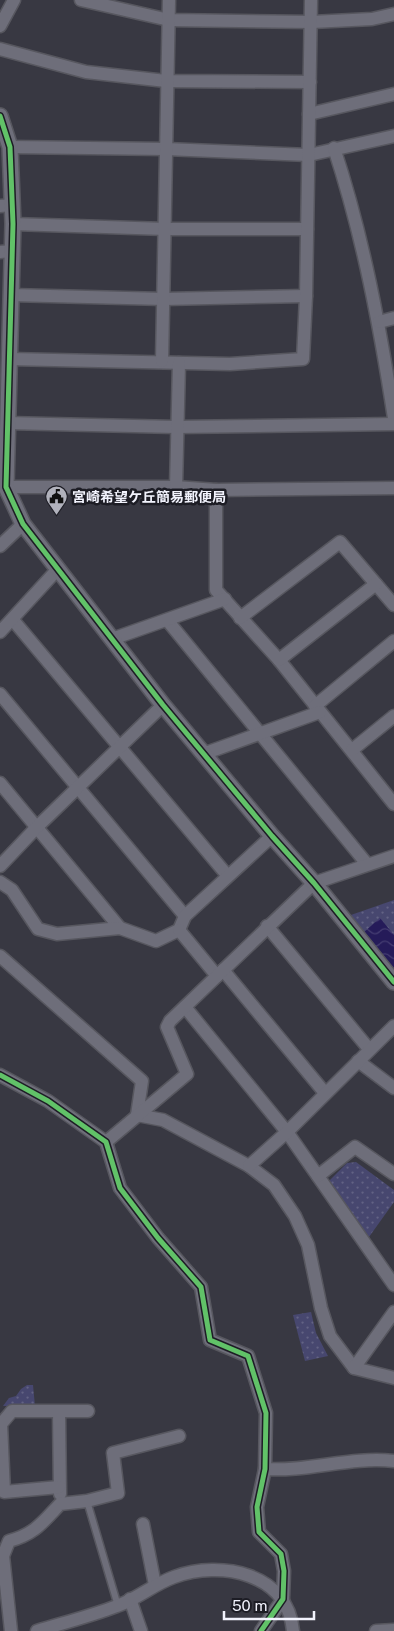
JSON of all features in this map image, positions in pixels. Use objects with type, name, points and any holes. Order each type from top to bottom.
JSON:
[{"type":"street","points":[[0,26],[14,0]]},
{"type":"street","points":[[81,0],[169,20],[312,22],[372,19],[394,14]]},
{"type":"street","points":[[162,361],[169,0]]},
{"type":"street","points":[[10,359],[230,364],[303,359],[312,22],[310,0]]},
{"type":"street","points":[[0,49],[86,72],[166,82],[310,82]]},
{"type":"street","points":[[309,114],[394,94]]},
{"type":"street","points":[[0,116],[10,147],[6,206],[13,224],[6,252],[11,295],[5,316],[10,359],[4,385],[7,423],[3,487],[23,524],[163,705],[272,836],[314,883],[394,982]]},
{"type":"street","points":[[10,147],[166,149],[309,156],[334,148],[394,136]]},
{"type":"street","points":[[334,148],[350,198],[379,322],[394,418]]},
{"type":"street","points":[[13,224],[166,229],[307,229]]},
{"type":"street","points":[[11,295],[164,299],[306,296]]},
{"type":"street","points":[[379,322],[394,318]]},
{"type":"street","points":[[176,487],[179,363]]},
{"type":"street","points":[[7,423],[176,427],[394,424]]},
{"type":"street","points":[[3,487],[176,487],[216,490],[394,488]]},
{"type":"street","points":[[216,490],[216,590],[278,660],[392,797]]},
{"type":"street","points":[[0,546],[23,524]]},
{"type":"street","points":[[240,618],[340,542],[394,605]]},
{"type":"street","points":[[0,632],[58,570]]},
{"type":"street","points":[[278,660],[376,584]]},
{"type":"street","points":[[112,639],[224,599]]},
{"type":"street","points":[[13,620],[228,875]]},
{"type":"street","points":[[167,620],[367,864]]},
{"type":"street","points":[[204,754],[261,735],[318,709],[394,641]]},
{"type":"street","points":[[0,694],[185,916]]},
{"type":"street","points":[[0,866],[37,826],[163,705]]},
{"type":"street","points":[[352,750],[394,716]]},
{"type":"street","points":[[0,783],[120,928]]},
{"type":"street","points":[[0,882],[12,890],[38,929],[57,934],[120,928],[156,941],[179,930],[185,916],[272,836]]},
{"type":"street","points":[[106,1142],[187,1074],[167,1027],[185,1007],[267,926],[314,883],[394,856]]},
{"type":"street","points":[[267,926],[369,1049]]},
{"type":"street","points":[[179,930],[220,973],[324,1093]]},
{"type":"street","points":[[0,956],[142,1081],[137,1116]]},
{"type":"street","points":[[185,1007],[287,1132],[394,1285]]},
{"type":"street","points":[[249,1166],[287,1132],[324,1093],[394,1026]]},
{"type":"street","points":[[358,1061],[394,1088]]},
{"type":"street","points":[[0,1075],[48,1101],[106,1142],[120,1188],[158,1238],[201,1288],[210,1340],[248,1356],[266,1413],[265,1469],[257,1507],[259,1532],[281,1554],[284,1571],[282,1599],[261,1631]]},
{"type":"street","points":[[137,1116],[163,1120],[249,1166],[274,1185],[296,1216],[308,1244],[321,1308],[330,1336],[354,1368],[394,1378]]},
{"type":"street","points":[[318,1176],[355,1147],[394,1174]]},
{"type":"street","points":[[354,1368],[394,1312]]},
{"type":"street","points":[[59,1487],[4,1492],[1,1424],[12,1411],[88,1412]]},
{"type":"street","points":[[59,1412],[60,1504]]},
{"type":"street","points":[[11,1631],[3,1556],[4,1540],[26,1536],[35,1531],[60,1504],[87,1501],[118,1493],[113,1453],[179,1436]]},
{"type":"street","points":[[265,1469],[277,1470],[336,1462],[394,1461]]},
{"type":"street","points":[[143,1524],[155,1585]]},
{"type":"street","points":[[37,1631],[118,1606],[155,1585],[176,1576],[204,1572],[239,1572],[269,1584],[282,1599],[293,1631]]},
{"type":"street","points":[[130,1599],[141,1631]]},
{"type":"street","points":[[376,1631],[394,1630]]},
{"type":"lane","points":[[87,1501],[118,1606]]},
{"type":"shaded area","points":[[394,900],[394,975],[348,916]]},
{"type":"shaded area","points":[[356,1162],[394,1190],[394,1202],[364,1244],[328,1182],[347,1163]]},
{"type":"shaded area","points":[[311,1312],[316,1333],[328,1356],[305,1361],[293,1315]]},
{"type":"shaded area","points":[[27,1385],[33,1385],[35,1406],[3,1406],[9,1398],[16,1396]]},
{"type":"water","points":[[380,918],[394,935],[394,973],[363,933]]},
{"type":"cycle path","points":[[0,116],[10,147],[13,224],[6,487],[23,524],[163,705],[272,836],[314,883],[394,982]]},
{"type":"cycle path","points":[[0,1075],[48,1101],[106,1142],[120,1188],[158,1238],[201,1287],[210,1340],[248,1356],[266,1413],[265,1469],[257,1507],[259,1532],[281,1554],[284,1571],[283,1599],[261,1631]]},
{"type":"place","name":"宮崎希望ケ丘簡易郵便局","points":[[56,516]]}]
